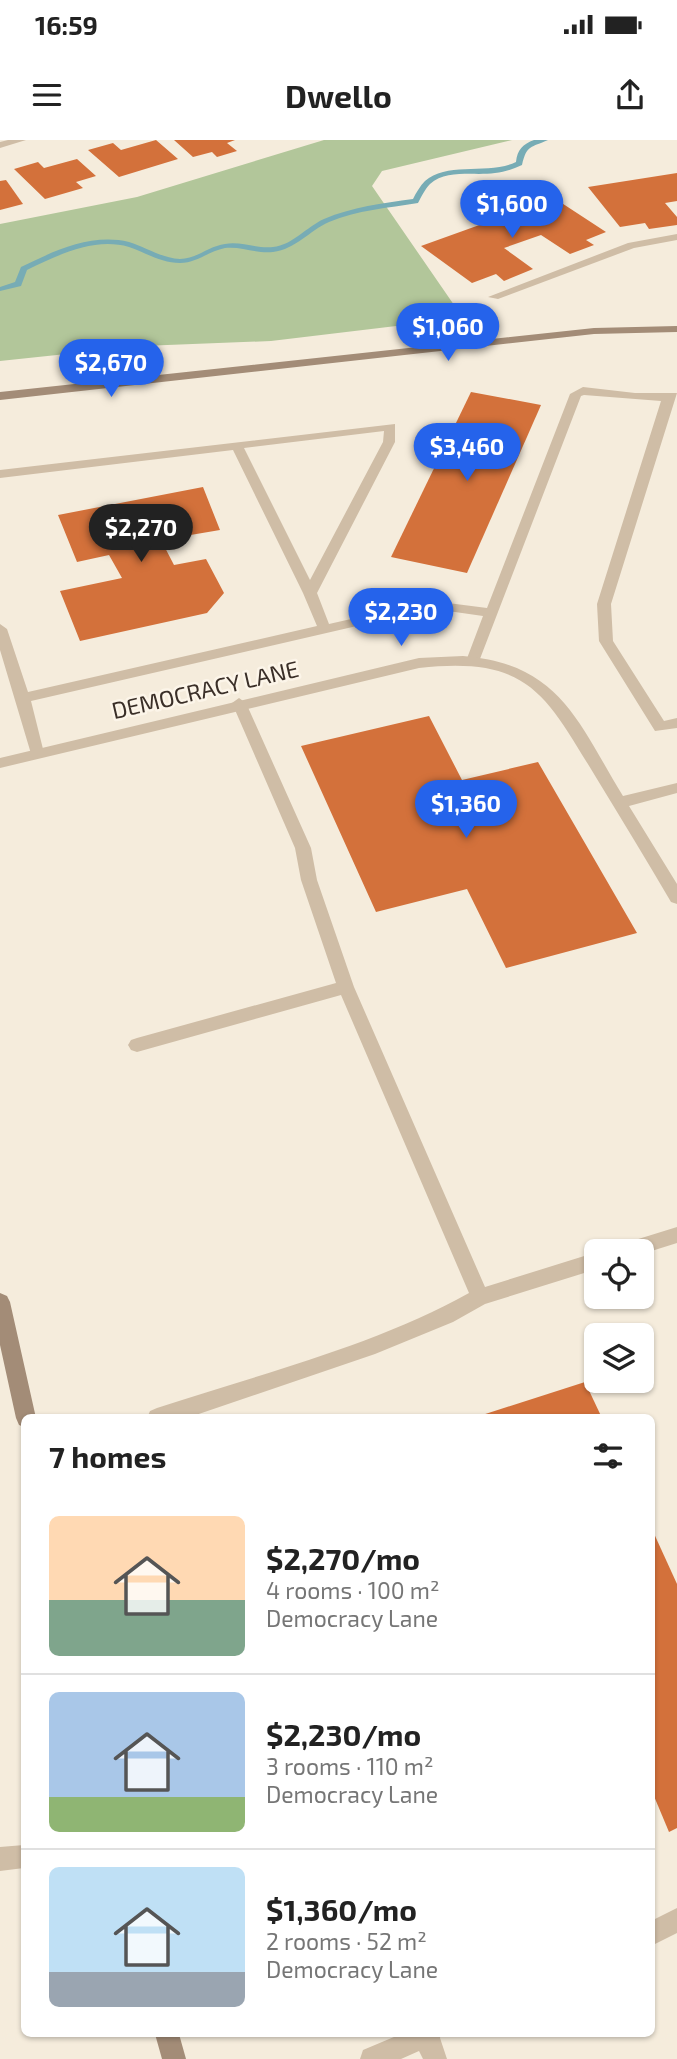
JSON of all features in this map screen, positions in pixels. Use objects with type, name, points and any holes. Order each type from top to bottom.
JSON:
[{"type":"main road","points":[[0,396],[594,331],[677,329]]},
{"type":"main road","points":[[0,1302],[25,1414]]},
{"type":"main road","points":[[168,2037],[174,2059]]},
{"type":"street","points":[[0,145],[21,140]]},
{"type":"street","points":[[494,297],[632,245],[677,237]]},
{"type":"street","points":[[473,661],[576,394],[583,391],[635,397],[673,397],[604,604],[606,641],[660,727],[677,723]]},
{"type":"street","points":[[0,474],[391,427],[389,442],[310,593]]},
{"type":"street","points":[[237,446],[310,593],[325,630]]},
{"type":"street","points":[[23,698],[413,609],[448,607],[491,613]]},
{"type":"street","points":[[0,629],[23,698],[37,753]]},
{"type":"street","name":"DEMOCRACY LANE","points":[[0,762],[419,663],[473,661],[504,667],[545,691],[562,709],[677,898]]},
{"type":"street","points":[[239,704],[303,848],[309,880],[346,986],[480,1297]]},
{"type":"street","points":[[619,803],[677,788]]},
{"type":"street","points":[[137,1045],[346,986]]},
{"type":"street","points":[[654,1242],[677,1235]]},
{"type":"street","points":[[168,1414],[375,1345],[446,1316],[480,1297],[584,1264]]},
{"type":"street","points":[[0,1858],[21,1857]]},
{"type":"street","points":[[655,1932],[677,1920]]},
{"type":"street","points":[[372,2059],[421,2037]]},
{"type":"street","points":[[429,2037],[435,2059]]},
{"type":"green space","points":[[324,140],[512,140],[382,171],[372,186],[463,318],[271,341],[142,346],[0,361],[0,224],[137,197]]},
{"type":"building","points":[[156,140],[178,159],[119,177],[88,150],[113,143],[121,150]]},
{"type":"building","points":[[174,140],[235,140],[227,143],[237,151],[217,157],[212,152],[193,157]]},
{"type":"building","points":[[77,159],[96,176],[76,182],[83,188],[45,199],[14,169],[38,162],[44,168]]},
{"type":"building","points":[[677,173],[677,201],[665,203],[677,217],[677,225],[649,229],[645,223],[620,227],[588,187]]},
{"type":"building","points":[[6,180],[23,204],[0,210],[0,181]]},
{"type":"building","points":[[554,198],[606,232],[586,240],[594,245],[570,254],[541,235],[504,248],[533,269],[504,281],[496,274],[472,283],[421,246]]},
{"type":"building","points":[[471,392],[541,405],[467,573],[391,557]]},
{"type":"building","points":[[203,487],[220,530],[161,540],[174,565],[206,559],[224,593],[207,613],[80,641],[60,591],[122,578],[109,555],[77,562],[58,515]]},
{"type":"building","points":[[429,716],[462,780],[538,762],[637,933],[506,968],[467,889],[376,912],[301,746]]},
{"type":"building","points":[[584,1382],[584,1393],[590,1393],[600,1414],[485,1414]]},
{"type":"building","points":[[655,1536],[677,1584],[677,1828],[669,1832],[655,1799]]},
{"type":"waterway","points":[[0,289],[18,284],[24,269],[36,263],[60,252],[99,242],[126,244],[167,259],[182,261],[223,246],[279,249],[319,225],[348,213],[415,201],[426,184],[437,176],[508,168],[519,163],[526,146],[544,140]]}]
